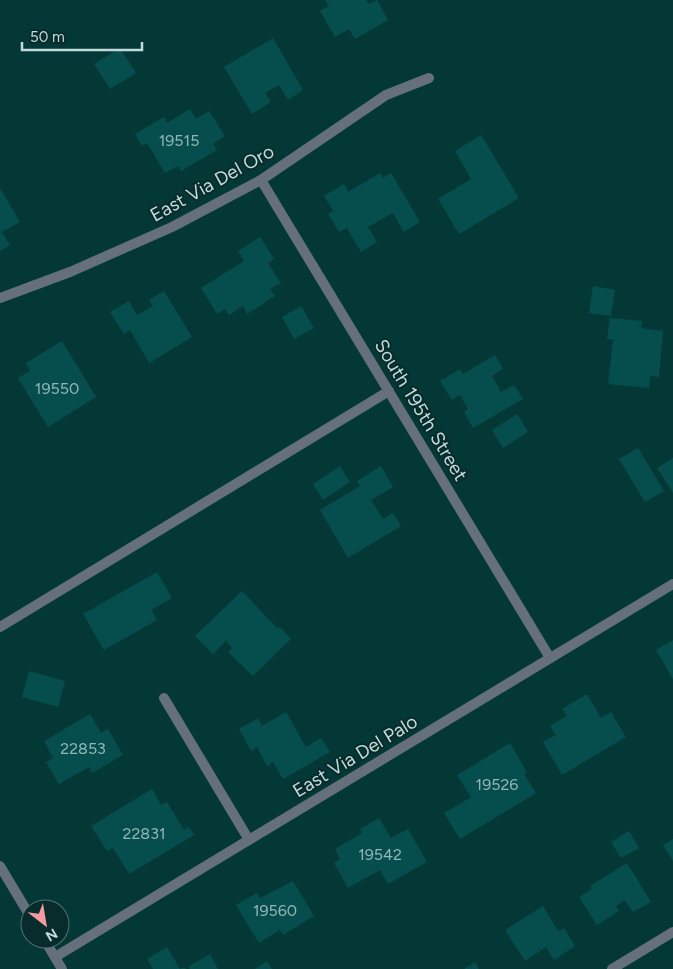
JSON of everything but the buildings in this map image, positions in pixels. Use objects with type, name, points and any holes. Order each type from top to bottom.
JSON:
[{"type":"street","name":"East Via Del Oro","points":[[0,298],[70,272],[172,227],[261,180],[386,95],[429,78]]},
{"type":"street","name":"South 195th Street","points":[[261,180],[550,658]]},
{"type":"street","points":[[0,627],[389,391]]},
{"type":"street","name":"East Via Del Palo","points":[[55,957],[673,584]]},
{"type":"street","points":[[164,698],[249,840]]},
{"type":"street","points":[[0,866],[20,899]]},
{"type":"street","points":[[612,969],[673,932]]},
{"type":"street","points":[[50,949],[62,969]]}]
